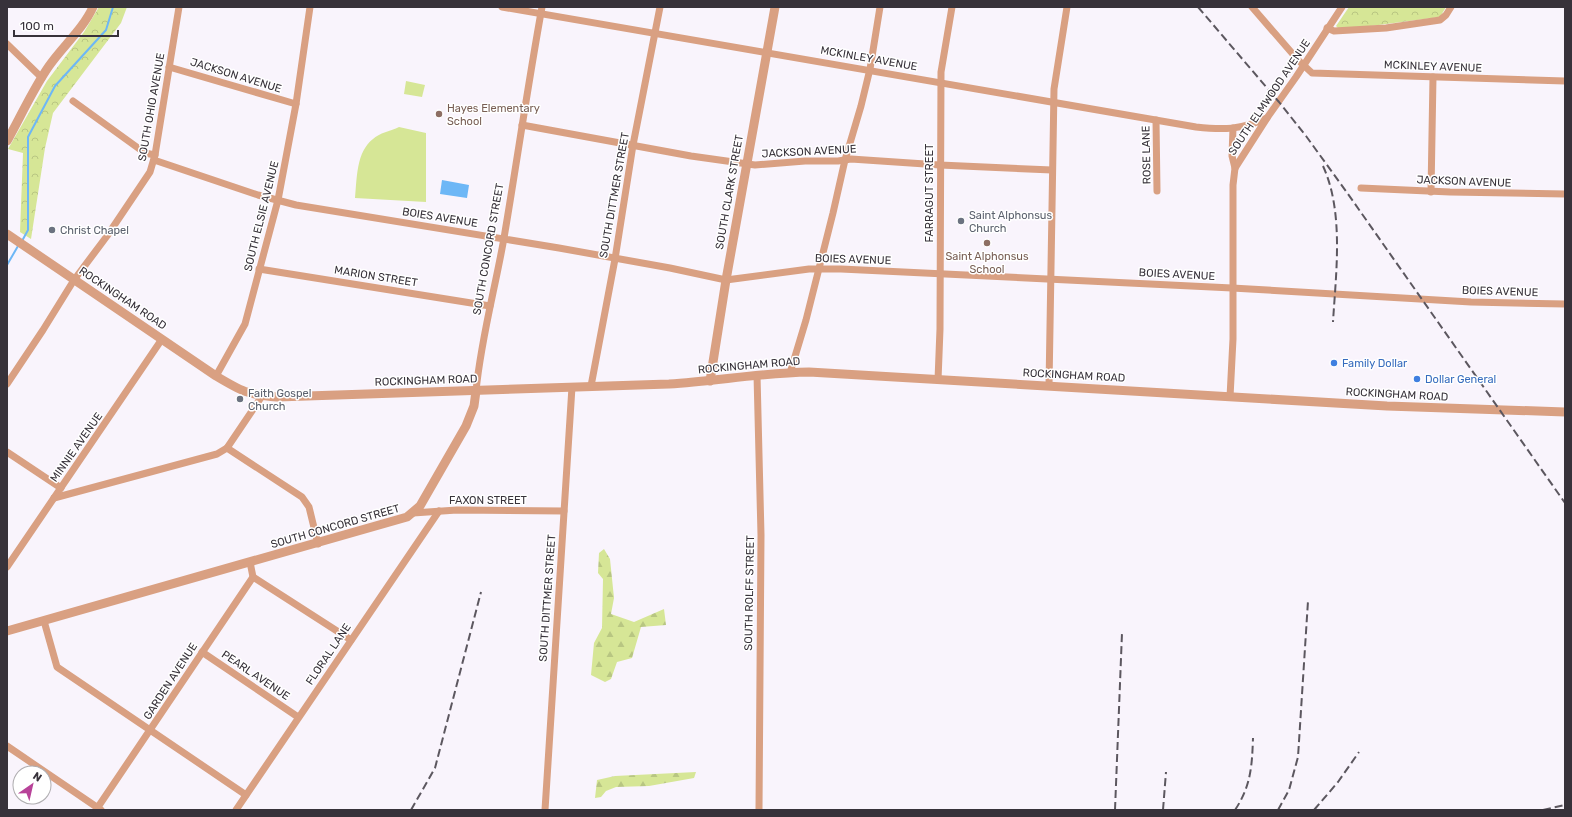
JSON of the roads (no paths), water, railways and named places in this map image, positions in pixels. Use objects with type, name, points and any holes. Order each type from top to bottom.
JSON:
[{"type":"street","points":[[7,141],[42,78],[66,44],[82,25],[93,7]]},
{"type":"street","name":"SOUTH OHIO AVENUE","points":[[7,384],[44,330],[74,280],[107,236],[146,178],[151,168],[179,7]]},
{"type":"street","name":"MCKINLEY AVENUE","points":[[502,7],[542,10],[655,33],[1219,130],[1252,125],[1266,118]]},
{"type":"street","name":"SOUTH DITTMER STREET","points":[[591,386],[615,259],[633,145],[660,7]]},
{"type":"street","name":"SOUTH CLARK STREET","points":[[710,381],[746,164],[775,7]]},
{"type":"street","points":[[790,372],[806,320],[819,269],[844,160],[861,106],[870,69],[880,7]]},
{"type":"street","name":"FARRAGUT STREET","points":[[938,380],[940,329],[941,72],[952,7]]},
{"type":"street","points":[[1049,386],[1054,89],[1067,7]]},
{"type":"street","points":[[1252,7],[1303,66]]},
{"type":"street","name":"SOUTH ELMWOOD AVENUE","points":[[1230,397],[1233,339],[1232,185],[1235,168],[1266,118],[1342,7]]},
{"type":"street","points":[[1327,28],[1334,32],[1386,28],[1440,20],[1446,15],[1451,7]]},
{"type":"street","name":"SOUTH ELSIE AVENUE","points":[[216,376],[245,324],[278,200],[296,104],[308,8]]},
{"type":"street","name":"SOUTH CONCORD STREET","points":[[7,631],[401,520],[413,513],[424,500],[466,426],[474,406],[490,306],[504,239],[542,10]]},
{"type":"street","points":[[7,44],[42,78]]},
{"type":"street","name":"JACKSON AVENUE","points":[[169,66],[296,104]]},
{"type":"street","name":"MCKINLEY AVENUE","points":[[1303,66],[1312,73],[1565,81]]},
{"type":"street","points":[[1431,192],[1433,77]]},
{"type":"street","name":"BOIES AVENUE","points":[[73,101],[145,153],[258,195],[296,205],[504,239],[670,268],[726,280],[819,269],[1232,288],[1471,302],[1565,304]]},
{"type":"street","name":"ROSE LANE","points":[[1156,120],[1157,191]]},
{"type":"street","name":"JACKSON AVENUE","points":[[522,125],[755,165],[851,159],[1052,170]]},
{"type":"street","points":[[1233,128],[1232,156],[1235,168]]},
{"type":"street","name":"JACKSON AVENUE","points":[[1361,188],[1431,192],[1565,194]]},
{"type":"street","name":"ROCKINGHAM ROAD","points":[[10,236],[216,376],[242,392],[262,396],[572,387],[710,381],[790,372],[1415,407],[1565,412]]},
{"type":"street","name":"MARION STREET","points":[[259,269],[490,306]]},
{"type":"street","name":"MINNIE AVENUE","points":[[7,567],[162,339]]},
{"type":"street","name":"SOUTH ROLFF STREET","points":[[757,375],[760,535],[759,810]]},
{"type":"street","name":"SOUTH DITTMER STREET","points":[[545,810],[572,387]]},
{"type":"street","points":[[54,498],[217,454],[227,448],[262,396]]},
{"type":"street","points":[[227,448],[302,497],[309,507],[318,544]]},
{"type":"street","points":[[7,452],[61,488]]},
{"type":"street","name":"FAXON STREET","points":[[413,513],[439,511],[564,511]]},
{"type":"street","name":"FLORAL LANE","points":[[236,810],[439,511]]},
{"type":"street","points":[[250,562],[253,577],[351,640]]},
{"type":"street","name":"GARDEN AVENUE","points":[[98,809],[253,577]]},
{"type":"street","points":[[44,621],[57,667],[246,795]]},
{"type":"street","name":"PEARL AVENUE","points":[[202,652],[298,717]]},
{"type":"street","points":[[7,746],[98,809]]},
{"type":"water","points":[[442,180],[469,185],[467,198],[440,194]]},
{"type":"waterway","points":[[22,241],[28,230],[28,137],[55,86],[106,30],[113,7]]},
{"type":"waterway","points":[[7,265],[18,246]]},
{"type":"railway","points":[[1198,7],[1306,136],[1565,503]]},
{"type":"railway","points":[[1323,166],[1330,184],[1336,222],[1337,263],[1333,322]]},
{"type":"railway","points":[[411,810],[435,768],[481,592]]},
{"type":"railway","points":[[1278,810],[1289,790],[1298,757],[1308,601]]},
{"type":"railway","points":[[1115,810],[1122,633]]},
{"type":"railway","points":[[1235,810],[1244,793],[1250,776],[1253,738]]},
{"type":"railway","points":[[1314,810],[1338,782],[1359,752]]},
{"type":"railway","points":[[1163,810],[1166,772]]},
{"type":"railway","points":[[1543,810],[1565,805]]},
{"type":"place","name":"Hayes Elementary School","points":[[439,114]]},
{"type":"place","name":"Saint Alphonsus Church","points":[[961,221]]},
{"type":"place","name":"Christ Chapel","points":[[52,230]]},
{"type":"place","name":"Saint Alphonsus School","points":[[987,243]]},
{"type":"place","name":"Family Dollar","points":[[1334,363]]},
{"type":"place","name":"Dollar General","points":[[1417,379]]},
{"type":"place","name":"Faith Gospel Church","points":[[240,399]]}]
